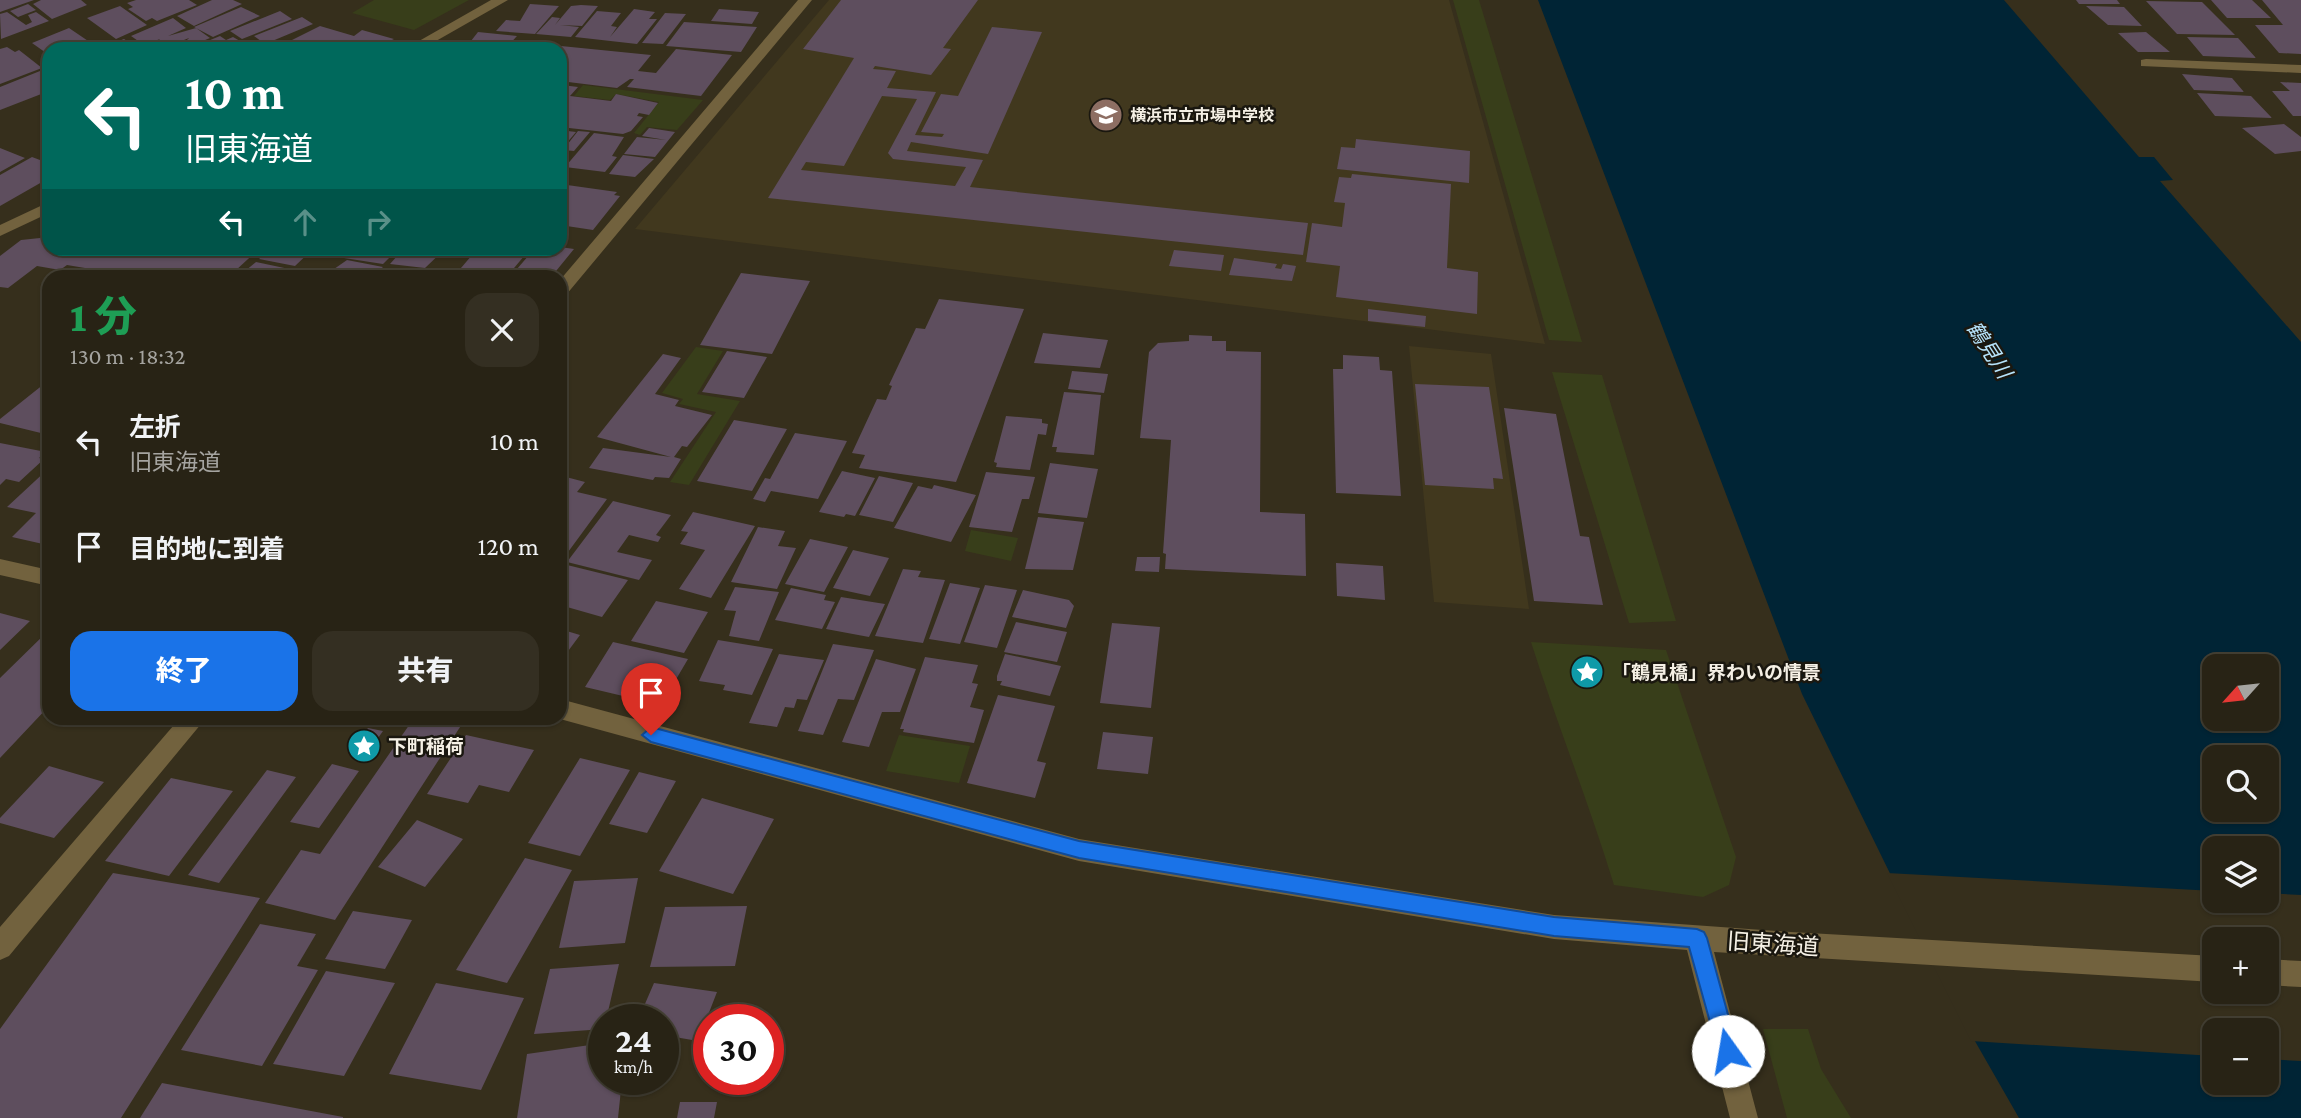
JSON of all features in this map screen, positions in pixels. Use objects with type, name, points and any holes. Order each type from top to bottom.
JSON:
[{"type":"street","points":[[425,42],[501,0]]},
{"type":"street","points":[[567,283],[805,0]]},
{"type":"street","points":[[2146,63],[2301,69]]},
{"type":"street","points":[[0,231],[42,210]]},
{"type":"street","points":[[0,567],[42,576]]},
{"type":"street","name":"旧東海道","points":[[567,711],[1079,849],[1554,927],[1843,948],[2202,968]]},
{"type":"street","points":[[0,947],[188,725]]},
{"type":"street","points":[[1697,938],[1714,993],[1744,1118]]},
{"type":"street","points":[[2279,973],[2301,974]]},
{"type":"shaded area","name":"横浜市立市場中学校","points":[[829,0],[1449,0],[1545,344],[635,229]]},
{"type":"shaded area","points":[[1409,346],[1491,354],[1529,609],[1434,602]]},
{"type":"green space","points":[[374,0],[469,0],[414,30],[352,13]]},
{"type":"green space","points":[[1453,0],[1479,0],[1582,342],[1549,340]]},
{"type":"green space","points":[[583,85],[703,100],[677,130],[647,127],[640,135],[634,133],[659,102],[616,94],[610,100],[574,96]]},
{"type":"green space","points":[[696,347],[723,351],[697,394],[740,401],[689,485],[670,482],[716,412],[679,404],[683,399],[662,393]]},
{"type":"green space","points":[[1552,372],[1602,375],[1676,621],[1629,623]]},
{"type":"green space","points":[[971,530],[1018,538],[1011,561],[965,551]]},
{"type":"green space","points":[[1531,642],[1666,650],[1736,857],[1729,885],[1703,897],[1614,885]]},
{"type":"green space","points":[[899,735],[970,746],[959,783],[886,771]]},
{"type":"green space","points":[[1763,1029],[1808,1029],[1821,1069],[1851,1118],[1787,1118]]},
{"type":"water","name":"鶴見川","points":[[1538,0],[2004,0],[2139,157],[2154,157],[2173,180],[2160,181],[2301,342],[2301,1118],[2019,1118],[1956,1008],[1802,694]]},
{"type":"pier","points":[[1887,873],[2202,890],[2202,913],[2279,913],[2279,894],[2301,895],[2301,1061],[2279,1060],[2279,1018],[2202,1018],[2202,1055],[1971,1041]]},
{"type":"building","points":[[0,0],[34,0],[0,12]]},
{"type":"building","points":[[41,0],[81,0],[87,5],[52,19],[33,4]]},
{"type":"building","points":[[136,0],[189,0],[197,5],[157,21],[152,18],[146,21],[128,9],[133,7],[127,3]]},
{"type":"building","points":[[212,0],[233,0],[242,4],[194,26],[177,16]]},
{"type":"building","points":[[841,0],[978,0],[943,48],[951,49],[931,75],[875,66],[873,69],[896,71],[887,88],[936,92],[915,135],[942,137],[944,134],[921,132],[941,94],[958,96],[992,27],[1042,32],[988,154],[911,142],[907,151],[983,160],[970,187],[1308,223],[1303,255],[768,198],[854,58],[803,49]],"holes":[[[882,96],[917,99],[888,153],[893,159],[966,167],[955,186],[801,170],[806,162],[844,166]]]},
{"type":"building","points":[[2076,0],[2117,0],[2120,4],[2079,4]]},
{"type":"building","points":[[2211,0],[2252,0],[2271,18],[2227,18]]},
{"type":"building","points":[[2262,0],[2301,0],[2301,54],[2279,53],[2255,25],[2283,25]]},
{"type":"building","points":[[2146,1],[2202,2],[2235,35],[2177,34]]},
{"type":"building","points":[[28,4],[36,10],[18,17],[10,11]]},
{"type":"building","points":[[530,4],[559,6],[535,34],[496,31],[506,20],[520,21]]},
{"type":"building","points":[[120,6],[147,25],[116,39],[87,18]]},
{"type":"building","points":[[571,6],[598,6],[582,26],[560,25],[579,27],[571,37],[536,34],[552,17],[560,18],[555,25]]},
{"type":"building","points":[[2086,6],[2124,7],[2142,26],[2108,25]]},
{"type":"building","points":[[241,7],[260,16],[213,37],[194,27]]},
{"type":"building","points":[[634,9],[655,12],[649,19],[657,19],[637,44],[575,37],[597,11],[621,13],[611,26],[617,27],[610,37]]},
{"type":"building","points":[[719,9],[759,12],[752,24],[711,21]]},
{"type":"building","points":[[280,11],[292,19],[242,39],[230,31]]},
{"type":"building","points":[[7,12],[26,25],[32,22],[28,15],[36,12],[49,21],[1,39],[0,14]]},
{"type":"building","points":[[665,13],[686,14],[663,44],[642,43]]},
{"type":"building","points":[[302,17],[313,24],[270,42],[262,42],[254,36]]},
{"type":"building","points":[[173,18],[186,28],[168,36],[196,28],[210,38],[200,42],[189,42],[187,40],[189,38],[184,40],[187,42],[156,42],[160,39],[140,42],[131,36]]},
{"type":"building","points":[[684,22],[757,27],[741,52],[666,46]]},
{"type":"building","points":[[320,26],[354,36],[362,30],[394,39],[388,42],[288,42]]},
{"type":"building","points":[[69,28],[90,42],[42,42],[42,50],[32,43]]},
{"type":"building","points":[[478,32],[517,36],[511,42],[470,42]]},
{"type":"building","points":[[2146,32],[2170,52],[2138,52],[2118,33]]},
{"type":"building","points":[[220,36],[226,40],[233,37],[242,42],[205,42]]},
{"type":"building","points":[[2187,37],[2238,38],[2256,58],[2203,56]]},
{"type":"building","points":[[7,47],[15,52],[19,50],[42,68],[0,84],[0,49]]},
{"type":"building","points":[[567,47],[651,55],[638,71],[656,73],[676,49],[732,55],[701,96],[627,87],[634,79],[617,88],[567,82]]},
{"type":"building","points":[[42,70],[42,94],[0,110],[0,87]]},
{"type":"building","points":[[2182,74],[2232,78],[2244,92],[2194,90]]},
{"type":"building","points":[[2280,82],[2301,83],[2301,116],[2293,116],[2272,91],[2290,91]]},
{"type":"building","points":[[567,86],[578,87],[570,96],[611,101],[616,94],[658,103],[649,115],[639,113],[637,116],[643,117],[631,131],[623,134],[567,128]]},
{"type":"building","points":[[2197,93],[2251,96],[2272,118],[2215,116]]},
{"type":"building","points":[[2284,124],[2301,137],[2301,151],[2275,154],[2242,128]]},
{"type":"building","points":[[649,128],[675,132],[655,157],[624,154],[637,137],[666,140],[642,136]]},
{"type":"building","points":[[567,131],[576,132],[567,143]]},
{"type":"building","points":[[578,131],[590,132],[574,151],[567,150],[567,145]]},
{"type":"building","points":[[594,133],[624,137],[612,156],[617,157],[605,172],[567,167]]},
{"type":"building","points":[[1356,139],[1470,151],[1469,183],[1337,169],[1341,147],[1355,148]]},
{"type":"building","points":[[0,148],[25,158],[0,172]]},
{"type":"building","points":[[623,155],[654,159],[635,177],[609,174]]},
{"type":"building","points":[[32,157],[42,161],[42,182],[0,206],[0,175]]},
{"type":"building","points":[[1352,174],[1451,184],[1447,268],[1478,272],[1477,314],[1336,297],[1340,266],[1306,262],[1312,223],[1342,227],[1345,203],[1334,202],[1339,177],[1351,178]]},
{"type":"building","points":[[567,185],[617,192],[614,195],[620,196],[593,230],[567,226]]},
{"type":"building","points":[[42,237],[42,256],[251,256],[236,270],[97,270],[67,265],[60,270],[37,266],[8,288],[0,287],[0,256],[21,240]]},
{"type":"building","points":[[567,248],[574,249],[557,270],[516,270],[528,256],[567,256]]},
{"type":"building","points":[[1174,250],[1224,255],[1221,271],[1169,266]]},
{"type":"building","points":[[262,256],[306,256],[295,266],[259,259]]},
{"type":"building","points":[[347,256],[391,256],[383,264],[344,258]]},
{"type":"building","points":[[397,256],[438,256],[425,268],[390,264]]},
{"type":"building","points":[[471,256],[524,256],[512,270],[461,268]]},
{"type":"building","points":[[1234,258],[1277,264],[1275,268],[1281,269],[1283,264],[1296,266],[1292,281],[1229,275]]},
{"type":"building","points":[[347,260],[383,267],[380,270],[333,270]]},
{"type":"building","points":[[256,262],[294,270],[246,270]]},
{"type":"building","points":[[741,273],[810,281],[772,354],[700,345]]},
{"type":"building","points":[[939,299],[1024,309],[956,482],[859,468],[865,455],[852,453],[877,399],[886,400],[892,386],[889,385],[916,328],[925,329]]},
{"type":"building","points":[[1368,309],[1426,316],[1425,327],[1368,321]]},
{"type":"building","points":[[1043,333],[1108,340],[1100,368],[1034,363]]},
{"type":"building","points":[[1189,335],[1212,336],[1212,341],[1226,341],[1226,351],[1261,352],[1260,512],[1305,514],[1306,576],[1165,569],[1166,554],[1163,553],[1171,440],[1140,438],[1149,352],[1158,343],[1189,341]]},
{"type":"building","points":[[727,351],[767,357],[744,398],[702,392]]},
{"type":"building","points":[[663,354],[681,358],[655,394],[679,400],[675,406],[712,415],[687,447],[682,446],[674,457],[681,459],[669,478],[655,477],[653,480],[589,468],[603,448],[671,457],[597,437]]},
{"type":"building","points":[[1343,355],[1379,357],[1380,370],[1392,371],[1401,496],[1336,493],[1333,369],[1343,369]]},
{"type":"building","points":[[1072,371],[1108,374],[1104,393],[1068,389]]},
{"type":"building","points":[[1415,384],[1489,387],[1503,479],[1493,478],[1494,489],[1425,485]]},
{"type":"building","points":[[42,386],[42,433],[0,423],[0,419]]},
{"type":"building","points":[[1064,392],[1101,395],[1094,455],[1056,452],[1057,447],[1052,447]]},
{"type":"building","points":[[1504,408],[1556,414],[1580,536],[1589,537],[1603,605],[1534,601]]},
{"type":"building","points":[[1006,416],[1042,419],[1042,423],[1048,424],[1046,435],[1038,434],[1030,470],[996,467],[997,463],[994,462]]},
{"type":"building","points":[[734,420],[787,429],[752,491],[697,481]]},
{"type":"building","points":[[795,433],[847,441],[818,499],[771,491],[765,502],[753,499],[765,478],[770,479]]},
{"type":"building","points":[[0,443],[42,451],[39,458],[42,461],[19,482],[6,479],[0,485]]},
{"type":"building","points":[[1050,463],[1098,469],[1087,518],[1038,513]]},
{"type":"building","points":[[842,471],[875,478],[855,516],[846,514],[844,517],[819,512]]},
{"type":"building","points":[[986,472],[1035,477],[1029,499],[1022,499],[1012,532],[969,527]]},
{"type":"building","points":[[42,474],[42,544],[12,537],[36,513],[7,507]]},
{"type":"building","points":[[879,476],[913,483],[893,522],[859,515]]},
{"type":"building","points":[[567,477],[585,482],[577,492],[607,499],[567,553]]},
{"type":"building","points":[[934,485],[976,495],[951,542],[894,528],[918,486],[932,489]]},
{"type":"building","points":[[613,501],[671,515],[656,535],[661,537],[658,542],[629,535],[617,552],[652,560],[639,580],[567,562]]},
{"type":"building","points":[[693,512],[755,526],[711,598],[679,589],[705,550],[680,544],[688,532],[681,531]]},
{"type":"building","points":[[1038,517],[1084,522],[1073,570],[1025,569]]},
{"type":"building","points":[[758,527],[785,531],[778,546],[796,548],[777,589],[731,582]]},
{"type":"building","points":[[810,539],[848,547],[824,592],[785,584]]},
{"type":"building","points":[[853,550],[889,558],[870,596],[833,588]]},
{"type":"building","points":[[1137,557],[1160,557],[1159,572],[1135,571]]},
{"type":"building","points":[[1336,563],[1383,566],[1385,600],[1337,596]]},
{"type":"building","points":[[567,565],[628,580],[602,617],[567,607]]},
{"type":"building","points":[[903,569],[921,571],[918,577],[945,580],[923,643],[875,636]]},
{"type":"building","points":[[950,583],[980,588],[960,644],[929,639]]},
{"type":"building","points":[[985,585],[1017,590],[997,648],[964,642]]},
{"type":"building","points":[[735,587],[779,592],[759,641],[729,636],[736,611],[724,610]]},
{"type":"building","points":[[791,588],[826,595],[824,600],[835,602],[822,629],[775,620]]},
{"type":"building","points":[[1023,590],[1069,600],[1074,606],[1066,628],[1012,617]]},
{"type":"building","points":[[841,597],[885,604],[869,637],[826,629]]},
{"type":"building","points":[[656,601],[708,612],[684,653],[631,641]]},
{"type":"building","points":[[0,613],[30,621],[0,650]]},
{"type":"building","points":[[1016,622],[1067,632],[1057,662],[1004,652]]},
{"type":"building","points":[[1112,623],[1160,627],[1151,708],[1100,703]]},
{"type":"building","points":[[567,631],[580,635],[567,653]]},
{"type":"building","points":[[42,637],[42,713],[0,758],[0,678]]},
{"type":"building","points":[[718,640],[773,649],[752,695],[723,690],[725,685],[699,681]]},
{"type":"building","points":[[613,642],[688,659],[661,705],[585,687]]},
{"type":"building","points":[[833,644],[874,650],[854,700],[838,699],[823,735],[798,731]]},
{"type":"building","points":[[779,654],[824,660],[807,700],[797,699],[794,708],[785,707],[777,727],[749,723]]},
{"type":"building","points":[[1005,654],[1061,666],[1050,696],[1000,685],[1002,681],[997,681],[997,676]]},
{"type":"building","points":[[925,657],[978,665],[972,683],[978,684],[970,707],[984,710],[974,743],[903,732],[904,729],[900,729]]},
{"type":"building","points":[[876,659],[916,669],[900,712],[882,712],[869,747],[842,742]]},
{"type":"building","points":[[998,695],[1055,706],[1037,761],[1046,763],[1035,798],[967,783]]},
{"type":"building","points":[[409,725],[461,725],[335,920],[265,903],[301,850],[320,854]]},
{"type":"building","points":[[368,728],[383,731],[369,751],[353,748]]},
{"type":"building","points":[[1103,732],[1153,737],[1148,774],[1097,769]]},
{"type":"building","points":[[466,735],[534,750],[509,792],[479,785],[468,803],[427,794]]},
{"type":"building","points":[[580,758],[630,770],[580,856],[528,843]]},
{"type":"building","points":[[332,764],[359,771],[319,828],[290,822]]},
{"type":"building","points":[[49,766],[104,782],[54,838],[0,823],[0,818]]},
{"type":"building","points":[[267,770],[296,777],[219,883],[188,875]]},
{"type":"building","points":[[639,772],[676,781],[647,833],[609,824]]},
{"type":"building","points":[[171,778],[233,791],[169,876],[105,861]]},
{"type":"building","points":[[702,798],[774,819],[733,894],[659,871]]},
{"type":"building","points":[[417,820],[463,839],[425,887],[378,867]]},
{"type":"building","points":[[525,858],[572,870],[507,983],[456,970]]},
{"type":"building","points":[[113,873],[260,898],[121,1118],[0,1118],[0,1029]]},
{"type":"building","points":[[638,878],[625,943],[559,948],[574,881]]},
{"type":"building","points":[[747,906],[735,966],[650,967],[665,907]]},
{"type":"building","points":[[353,911],[412,920],[385,969],[325,959]]},
{"type":"building","points":[[260,924],[316,934],[297,966],[318,970],[262,1066],[181,1050]]},
{"type":"building","points":[[619,964],[610,1004],[588,1004],[588,1030],[534,1034],[550,969]]},
{"type":"building","points":[[326,971],[395,983],[344,1076],[273,1064]]},
{"type":"building","points":[[436,983],[524,998],[481,1090],[389,1074]]},
{"type":"building","points":[[654,983],[717,992],[712,1004],[693,1004],[693,1040],[679,1038],[679,1004],[645,1004]]},
{"type":"building","points":[[588,1045],[588,1095],[620,1095],[618,1118],[517,1118],[527,1054]]},
{"type":"building","points":[[162,1083],[343,1117],[343,1118],[140,1118]]},
{"type":"building","points":[[680,1102],[717,1102],[714,1118],[677,1118]]},
{"type":"place","name":"横浜市立市場中学校","points":[[1106,115]]},
{"type":"place","name":"「鶴見橋」界わいの情景","points":[[1587,672]]},
{"type":"place","name":"下町稲荷","points":[[364,746]]},
{"type":"route","points":[[651,735],[1079,849],[1554,927],[1697,938],[1728,1051]]}]
